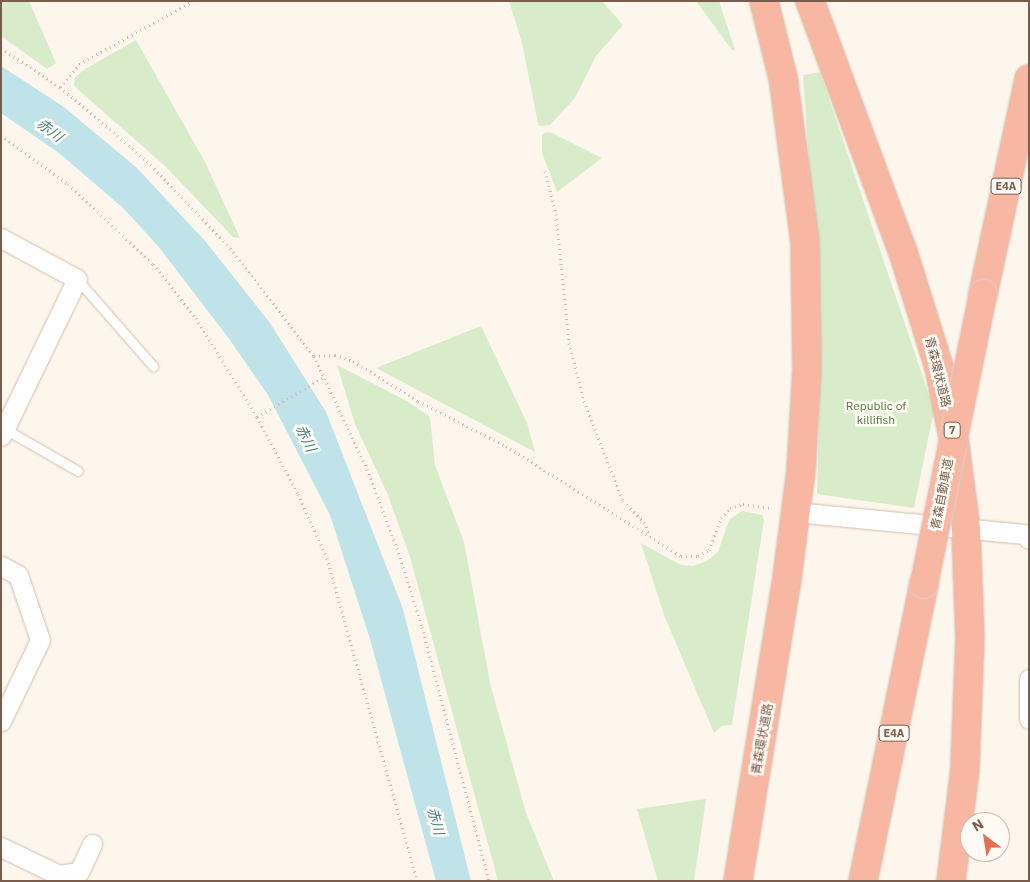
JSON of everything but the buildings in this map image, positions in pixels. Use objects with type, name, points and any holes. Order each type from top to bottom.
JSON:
[{"type":"highway","name":"青森環状道路","points":[[738,881],[774,670],[795,512],[807,368],[805,242],[783,78],[764,1]]},
{"type":"highway","name":"青森環状道路","points":[[810,1],[871,161],[939,367],[955,446],[966,530],[970,637],[965,770],[952,881]]},
{"type":"highway","name":"青森自動車道","points":[[863,881],[1029,79]]},
{"type":"street","points":[[1,238],[78,280],[3,432]]},
{"type":"street","points":[[795,512],[966,530],[1024,534],[1029,539]]},
{"type":"street","points":[[1,566],[18,575],[40,640],[1,721]]},
{"type":"street","points":[[1029,679],[1029,720]]},
{"type":"street","points":[[1,847],[59,875],[79,872],[92,844]]},
{"type":"lane","points":[[78,280],[153,366]]},
{"type":"lane","points":[[3,432],[78,471]]},
{"type":"path","points":[[60,87],[79,64],[193,1]]},
{"type":"path","points":[[1,48],[60,87],[148,161],[207,220],[314,356],[367,468],[397,548],[422,627],[488,881]]},
{"type":"path","points":[[1,135],[68,184],[153,264],[196,318],[257,417],[298,494],[327,558],[417,881]]},
{"type":"path","points":[[545,171],[556,214],[569,344],[584,401],[623,501],[644,522],[650,537]]},
{"type":"path","points":[[314,356],[335,355],[352,361],[418,401],[506,446],[681,556],[698,556],[712,546],[721,518],[730,508],[743,504],[795,512]]},
{"type":"path","points":[[257,417],[324,377]]},
{"type":"green space","points":[[1,1],[29,1],[56,63],[47,69],[1,36]]},
{"type":"green space","points":[[509,1],[602,1],[623,25],[596,56],[575,98],[550,125],[539,126],[538,123],[522,43]]},
{"type":"green space","points":[[696,1],[719,1],[735,50],[732,50]]},
{"type":"green space","points":[[136,40],[205,162],[240,238],[233,237],[165,166],[74,86],[75,77],[85,69]]},
{"type":"green space","name":"Republic of killifish","points":[[820,72],[934,410],[914,508],[817,494],[821,338],[803,75]]},
{"type":"green space","points":[[546,132],[552,133],[602,158],[557,192],[542,153],[542,135]]},
{"type":"green space","points":[[481,326],[527,423],[535,452],[376,368]]},
{"type":"green space","points":[[337,365],[407,401],[430,417],[435,465],[464,542],[490,683],[526,813],[554,881],[498,881],[410,557],[388,495],[355,424]]},
{"type":"green space","points":[[742,511],[762,515],[764,520],[732,725],[722,726],[714,733],[664,615],[641,543],[681,565],[693,566],[707,561],[718,552],[729,520]]},
{"type":"green space","points":[[706,799],[694,881],[658,881],[637,809]]},
{"type":"water","name":"赤川","points":[[1,66],[64,107],[137,168],[206,242],[270,323],[326,412],[403,609],[471,881],[436,881],[370,639],[330,515],[268,395],[230,340],[158,246],[123,208],[59,153],[1,113]]}]
